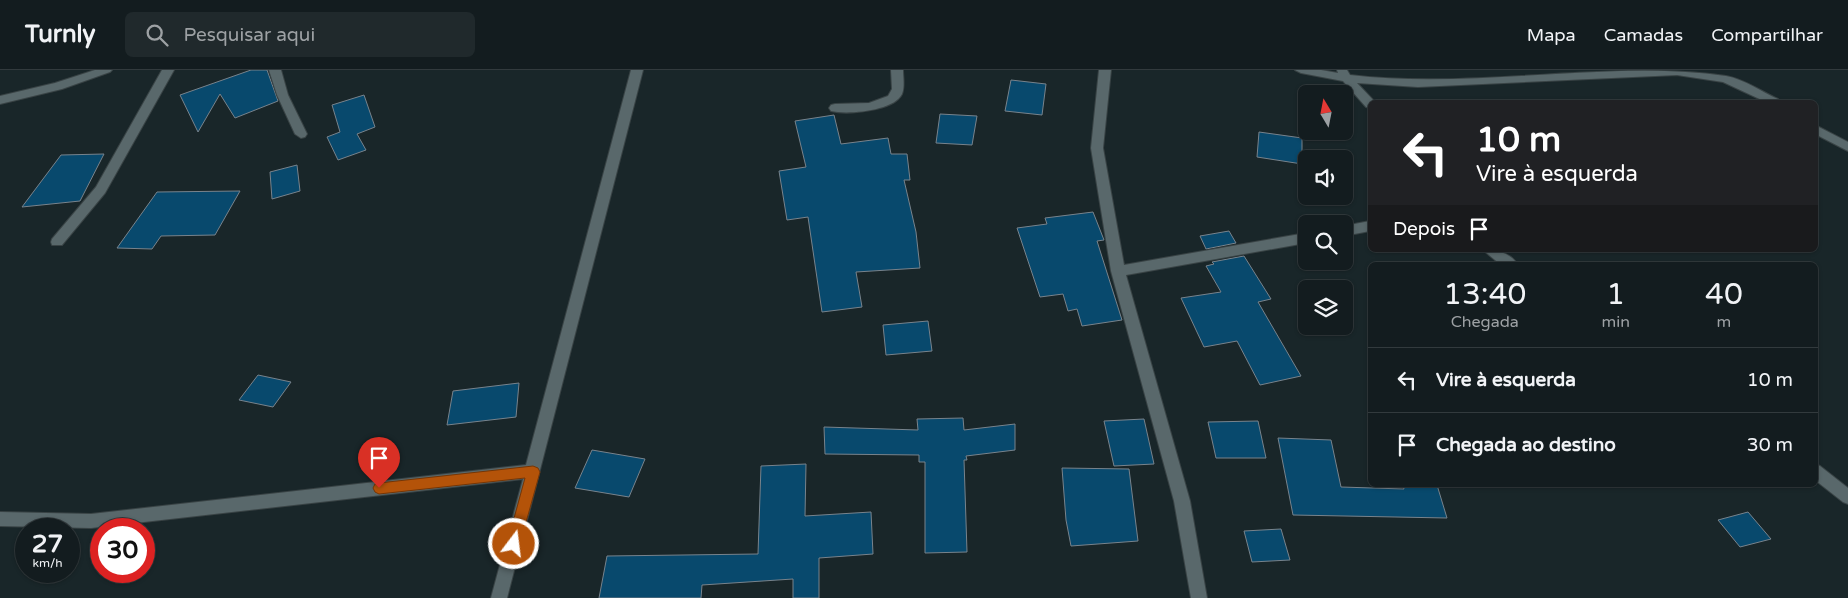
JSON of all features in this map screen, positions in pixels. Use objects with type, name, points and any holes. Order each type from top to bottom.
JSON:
[{"type":"street","points":[[0,100],[58,86],[106,70]]},
{"type":"street","points":[[57,242],[100,190],[168,70]]},
{"type":"street","points":[[275,70],[284,97],[302,134]]},
{"type":"street","points":[[499,598],[637,70]]},
{"type":"street","points":[[835,108],[876,105],[890,101],[896,93],[897,70]]},
{"type":"street","points":[[1105,70],[1097,148],[1118,271],[1182,501],[1199,598]]},
{"type":"street","points":[[1301,70],[1344,74],[1380,82],[1418,83],[1677,72],[1726,79],[1770,100]]},
{"type":"street","points":[[1344,74],[1368,102]]},
{"type":"street","points":[[1818,131],[1848,147]]},
{"type":"street","points":[[1353,229],[1368,226]]},
{"type":"street","points":[[1118,271],[1298,239]]},
{"type":"street","points":[[1492,252],[1507,262]]},
{"type":"street","points":[[0,519],[91,522],[533,472]]},
{"type":"street","points":[[1818,473],[1848,497]]},
{"type":"building","points":[[251,70],[267,70],[278,101],[235,118],[220,94],[198,132],[180,95]]},
{"type":"building","points":[[1011,80],[1046,84],[1042,115],[1005,111]]},
{"type":"building","points":[[364,95],[375,127],[357,134],[366,150],[338,160],[327,137],[340,132],[332,105]]},
{"type":"building","points":[[940,114],[977,116],[972,145],[936,143]]},
{"type":"building","points":[[834,115],[841,144],[888,138],[891,154],[907,154],[910,180],[904,180],[916,232],[920,268],[856,272],[862,307],[822,312],[808,217],[787,220],[779,171],[806,167],[795,121]]},
{"type":"building","points":[[1259,132],[1298,137],[1298,140],[1302,140],[1302,150],[1298,150],[1298,163],[1257,157]]},
{"type":"building","points":[[104,154],[80,201],[22,207],[61,155]]},
{"type":"building","points":[[297,165],[300,191],[272,199],[270,172]]},
{"type":"building","points":[[240,191],[215,235],[161,236],[152,249],[117,248],[157,192]]},
{"type":"building","points":[[1093,212],[1104,240],[1097,241],[1122,320],[1082,326],[1077,309],[1068,311],[1063,294],[1040,297],[1017,228],[1047,224],[1045,218]]},
{"type":"building","points":[[1229,231],[1236,243],[1206,249],[1200,236]]},
{"type":"building","points":[[1244,256],[1271,299],[1258,302],[1301,376],[1260,385],[1237,341],[1204,347],[1181,298],[1221,292],[1206,266],[1214,264],[1212,262]]},
{"type":"building","points":[[928,321],[932,351],[886,355],[883,325]]},
{"type":"building","points":[[258,375],[291,382],[273,407],[239,400]]},
{"type":"building","points":[[519,383],[516,417],[447,425],[453,391]]},
{"type":"building","points":[[963,418],[964,430],[1015,424],[1015,450],[966,456],[967,460],[964,460],[967,552],[925,553],[925,462],[919,462],[919,455],[825,454],[824,427],[918,430],[917,419]]},
{"type":"building","points":[[1144,419],[1154,464],[1114,466],[1104,421]]},
{"type":"building","points":[[1258,421],[1266,458],[1216,458],[1208,422]]},
{"type":"building","points":[[1278,438],[1331,440],[1341,487],[1404,489],[1404,487],[1438,487],[1447,518],[1293,515]]},
{"type":"building","points":[[592,450],[645,459],[629,497],[575,488]]},
{"type":"building","points":[[806,464],[805,516],[871,512],[873,554],[819,558],[819,598],[793,598],[793,579],[702,585],[701,598],[599,598],[607,556],[758,554],[761,466]]},
{"type":"building","points":[[1062,468],[1129,469],[1138,541],[1071,546],[1066,520]]},
{"type":"building","points":[[1748,512],[1771,539],[1740,547],[1718,520]]},
{"type":"building","points":[[1281,529],[1290,560],[1252,562],[1244,531]]},
{"type":"route","points":[[379,488],[533,472],[514,544]]}]
